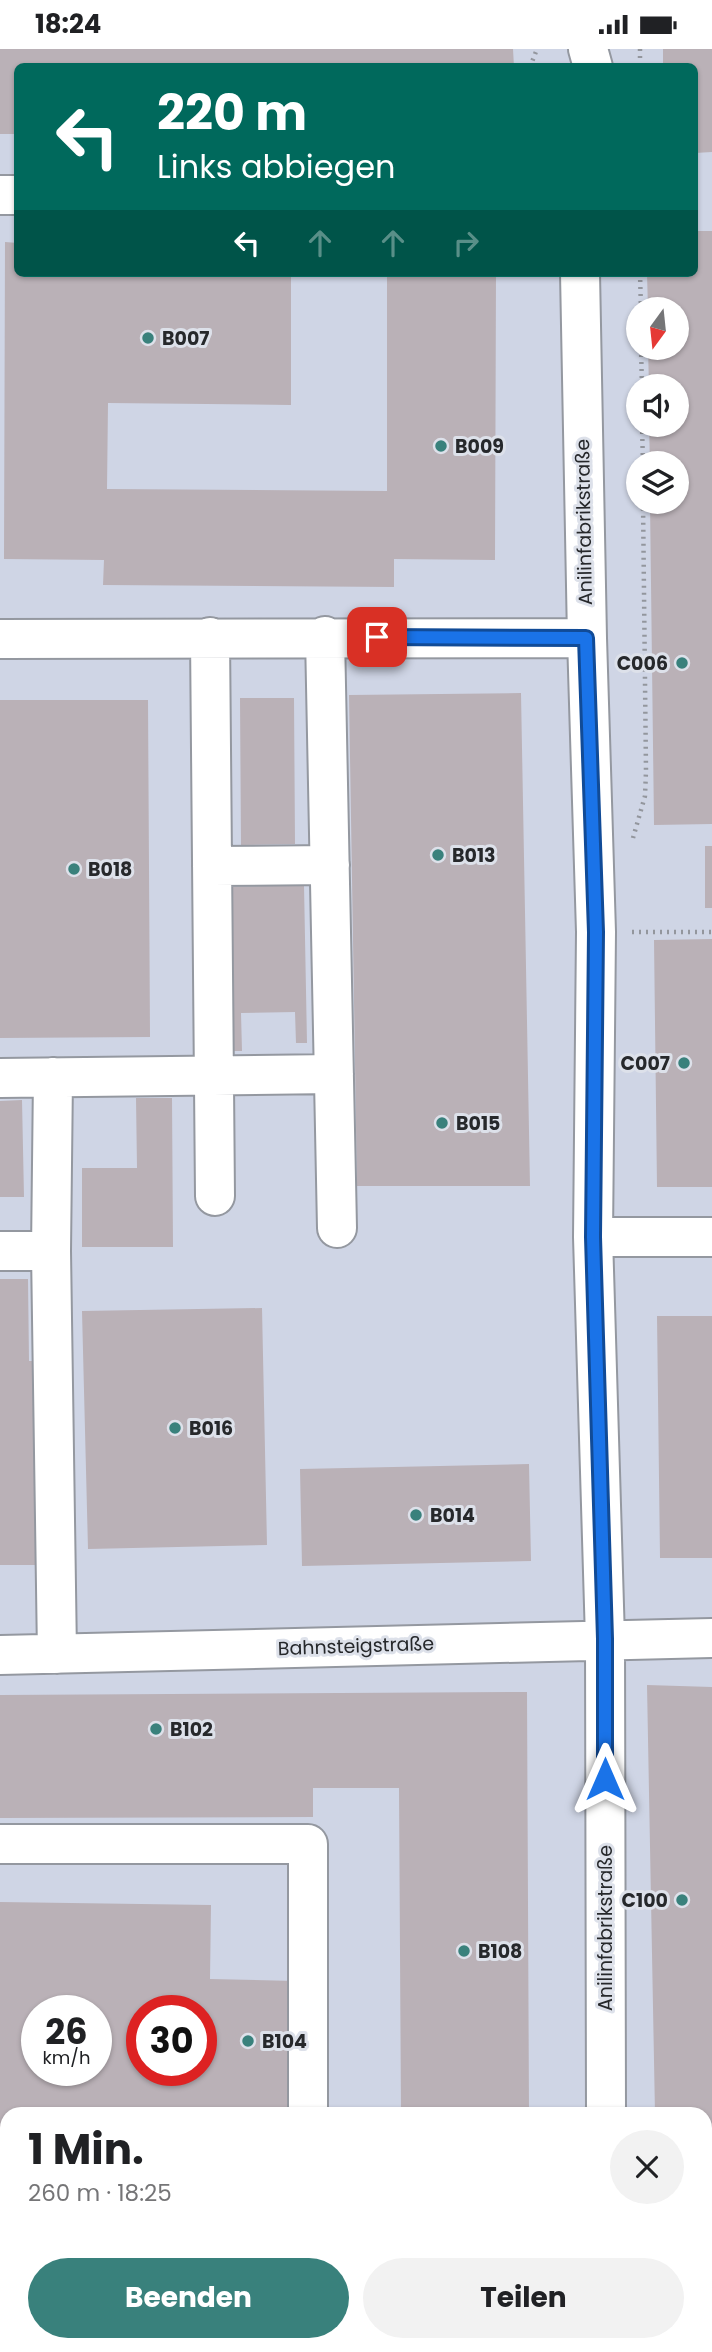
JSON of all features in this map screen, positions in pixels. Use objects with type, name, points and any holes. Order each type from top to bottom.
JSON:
[{"type":"street","name":"Anilinfabrikstraße","points":[[580,277],[586,638],[596,932],[593,1237],[605,1639],[606,2107]]},
{"type":"street","points":[[0,639],[324,636],[586,638]]},
{"type":"street","points":[[324,636],[337,1228]]},
{"type":"street","points":[[210,637],[215,1196]]},
{"type":"street","points":[[212,866],[330,865]]},
{"type":"street","points":[[0,1078],[334,1074]]},
{"type":"street","points":[[53,1077],[51,1251],[57,1654]]},
{"type":"street","points":[[593,1237],[712,1237]]},
{"type":"street","points":[[0,1251],[51,1251]]},
{"type":"street","name":"Bahnsteigstraße","points":[[0,1655],[712,1638]]},
{"type":"street","points":[[0,1844],[308,1844],[308,2107]]},
{"type":"path","points":[[640,277],[641,297]]},
{"type":"path","points":[[596,932],[712,932]]},
{"type":"shaded area","points":[[0,49],[712,49],[712,2107],[0,2107]]},
{"type":"building","points":[[0,49],[513,49],[514,63],[14,63],[14,134],[0,134]]},
{"type":"building","points":[[663,49],[712,49],[712,152],[698,153],[698,63],[663,63]]},
{"type":"building","name":"C006","points":[[698,231],[712,231],[712,824],[654,825],[650,514],[689,514],[689,451],[650,451],[649,437],[689,437],[689,374],[649,374],[648,361],[690,361],[690,297],[648,297],[647,277],[698,277]]},
{"type":"building","name":"B009","points":[[5,242],[14,243],[14,277],[291,277],[291,405],[108,403],[107,489],[387,491],[387,277],[496,277],[495,560],[394,559],[394,587],[103,585],[104,560],[4,559]]},
{"type":"building","name":"B013","points":[[521,693],[530,1186],[357,1186],[349,695]]},
{"type":"building","points":[[240,698],[294,698],[295,844],[241,845]]},
{"type":"building","name":"B018","points":[[0,700],[148,700],[150,1037],[0,1038]]},
{"type":"building","points":[[705,846],[712,846],[712,908],[705,908]]},
{"type":"building","points":[[304,885],[307,1043],[296,1043],[295,1012],[241,1013],[242,1051],[224,1051],[221,887]]},
{"type":"building","name":"C007","points":[[712,939],[712,1187],[657,1187],[654,940]]},
{"type":"building","points":[[136,1098],[172,1098],[173,1247],[82,1247],[82,1168],[137,1168]]},
{"type":"building","points":[[22,1100],[24,1197],[0,1197],[0,1101]]},
{"type":"building","points":[[0,1279],[28,1279],[29,1361],[35,1361],[37,1565],[0,1565]]},
{"type":"building","name":"B016","points":[[262,1308],[267,1545],[88,1549],[82,1311]]},
{"type":"building","points":[[657,1316],[712,1316],[712,1558],[660,1558]]},
{"type":"building","name":"B014","points":[[529,1464],[531,1561],[302,1566],[300,1469]]},
{"type":"building","name":"C100","points":[[647,1685],[712,1687],[712,2107],[655,2107]]},
{"type":"building","points":[[527,1692],[529,2107],[401,2107],[399,1788],[313,1788],[313,1817],[0,1818],[0,1695]]},
{"type":"building","name":"B104","points":[[0,1902],[211,1905],[210,1979],[295,1981],[293,2107],[0,2107]]},
{"type":"place","name":"B007","points":[[148,338]]},
{"type":"place","name":"B009","points":[[441,446]]},
{"type":"place","name":"C006","points":[[682,663]]},
{"type":"place","name":"B013","points":[[438,855]]},
{"type":"place","name":"B018","points":[[74,869]]},
{"type":"place","name":"C007","points":[[684,1063]]},
{"type":"place","name":"B015","points":[[442,1123]]},
{"type":"place","name":"B016","points":[[175,1428]]},
{"type":"place","name":"B014","points":[[416,1515]]},
{"type":"place","name":"B102","points":[[156,1729]]},
{"type":"place","name":"C100","points":[[682,1900]]},
{"type":"place","name":"B108","points":[[464,1951]]},
{"type":"place","name":"B104","points":[[248,2041]]},
{"type":"route","points":[[377,637],[586,638],[596,932],[593,1237],[605,1639],[605,1779]]}]
